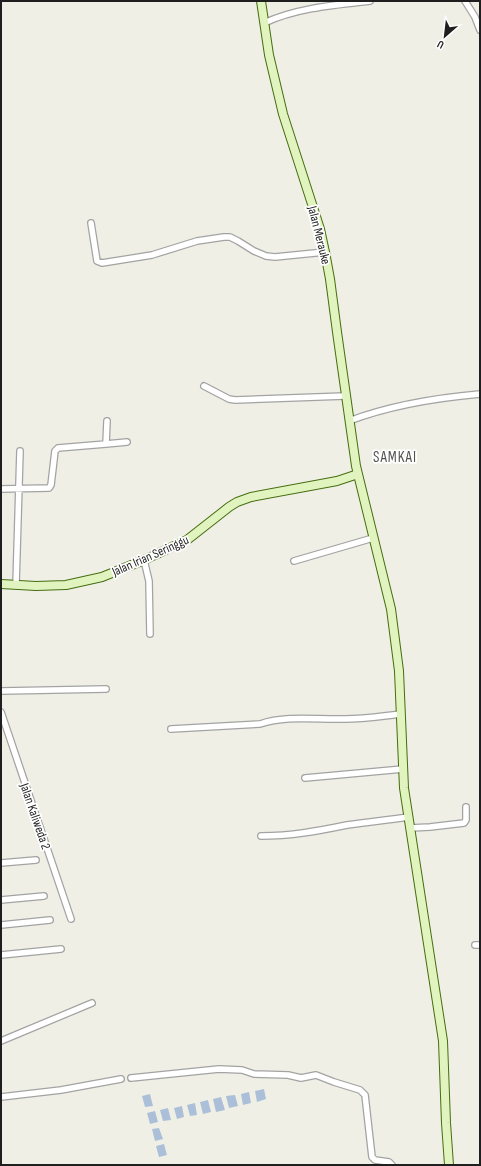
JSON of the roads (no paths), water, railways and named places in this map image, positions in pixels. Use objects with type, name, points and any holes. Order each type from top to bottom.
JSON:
[{"type":"street","name":"Jalan Merauke","points":[[261,1],[273,73],[283,114],[318,222],[326,252],[345,396],[358,474],[391,609],[399,671],[403,770],[410,828],[443,1035],[449,1165]]},
{"type":"street","points":[[264,23],[279,16],[315,8],[342,3],[370,1]]},
{"type":"street","points":[[465,1],[475,17],[480,30]]},
{"type":"street","points":[[90,223],[97,260],[102,263],[152,255],[198,241],[224,237],[230,237],[238,240],[254,251],[266,256],[275,257],[326,252]]},
{"type":"street","points":[[204,386],[229,399],[234,400],[345,396]]},
{"type":"street","points":[[349,420],[373,412],[427,400],[480,394]]},
{"type":"street","points":[[106,444],[107,421]]},
{"type":"street","points":[[1,489],[49,488],[51,485],[55,451],[58,448],[127,442]]},
{"type":"street","points":[[16,585],[20,451]]},
{"type":"street","name":"Jalan Irian Seringgu","points":[[1,584],[51,586],[80,583],[102,577],[187,540],[237,502],[251,497],[337,481],[358,474]]},
{"type":"street","points":[[294,561],[373,538]]},
{"type":"street","points":[[144,560],[149,581],[150,634]]},
{"type":"street","points":[[1,691],[106,689]]},
{"type":"street","name":"Jalan Kaliweda 2","points":[[1,712],[71,919]]},
{"type":"street","points":[[171,729],[260,724],[272,720],[299,718],[346,719],[401,714]]},
{"type":"street","points":[[305,778],[403,770]]},
{"type":"street","points":[[410,828],[464,823],[466,820],[466,807]]},
{"type":"street","points":[[261,836],[281,836],[409,817]]},
{"type":"street","points":[[1,863],[36,860]]},
{"type":"street","points":[[1,900],[44,896]]},
{"type":"street","points":[[1,925],[50,920]]},
{"type":"street","points":[[1,955],[61,949]]},
{"type":"street","points":[[1,1041],[92,1002]]},
{"type":"street","points":[[130,1078],[230,1069],[242,1070],[254,1074],[288,1075],[301,1078],[316,1075],[334,1082],[348,1085],[360,1090],[365,1095],[372,1157],[375,1160],[389,1162],[392,1165]]},
{"type":"street","points":[[1,1097],[61,1090],[121,1079]]},
{"type":"water","points":[[264,1089],[266,1099],[257,1102],[255,1091]]},
{"type":"water","points":[[249,1092],[251,1103],[243,1105],[241,1094]]},
{"type":"water","points":[[150,1094],[153,1106],[145,1107],[142,1096]]},
{"type":"water","points":[[235,1095],[238,1106],[229,1108],[226,1096]]},
{"type":"water","points":[[221,1097],[225,1110],[216,1112],[213,1099]]},
{"type":"water","points":[[208,1100],[211,1112],[203,1114],[200,1102]]},
{"type":"water","points":[[195,1103],[197,1115],[190,1116],[187,1105]]},
{"type":"water","points":[[182,1106],[184,1117],[177,1119],[174,1108]]},
{"type":"water","points":[[168,1108],[171,1120],[163,1121],[160,1110]]},
{"type":"water","points":[[155,1111],[158,1122],[150,1124],[147,1113]]},
{"type":"water","points":[[159,1128],[163,1139],[155,1141],[152,1129]]},
{"type":"water","points":[[164,1144],[167,1155],[159,1157],[156,1146]]},
{"type":"district","name":"SAMKAI","points":[[395,457]]}]
